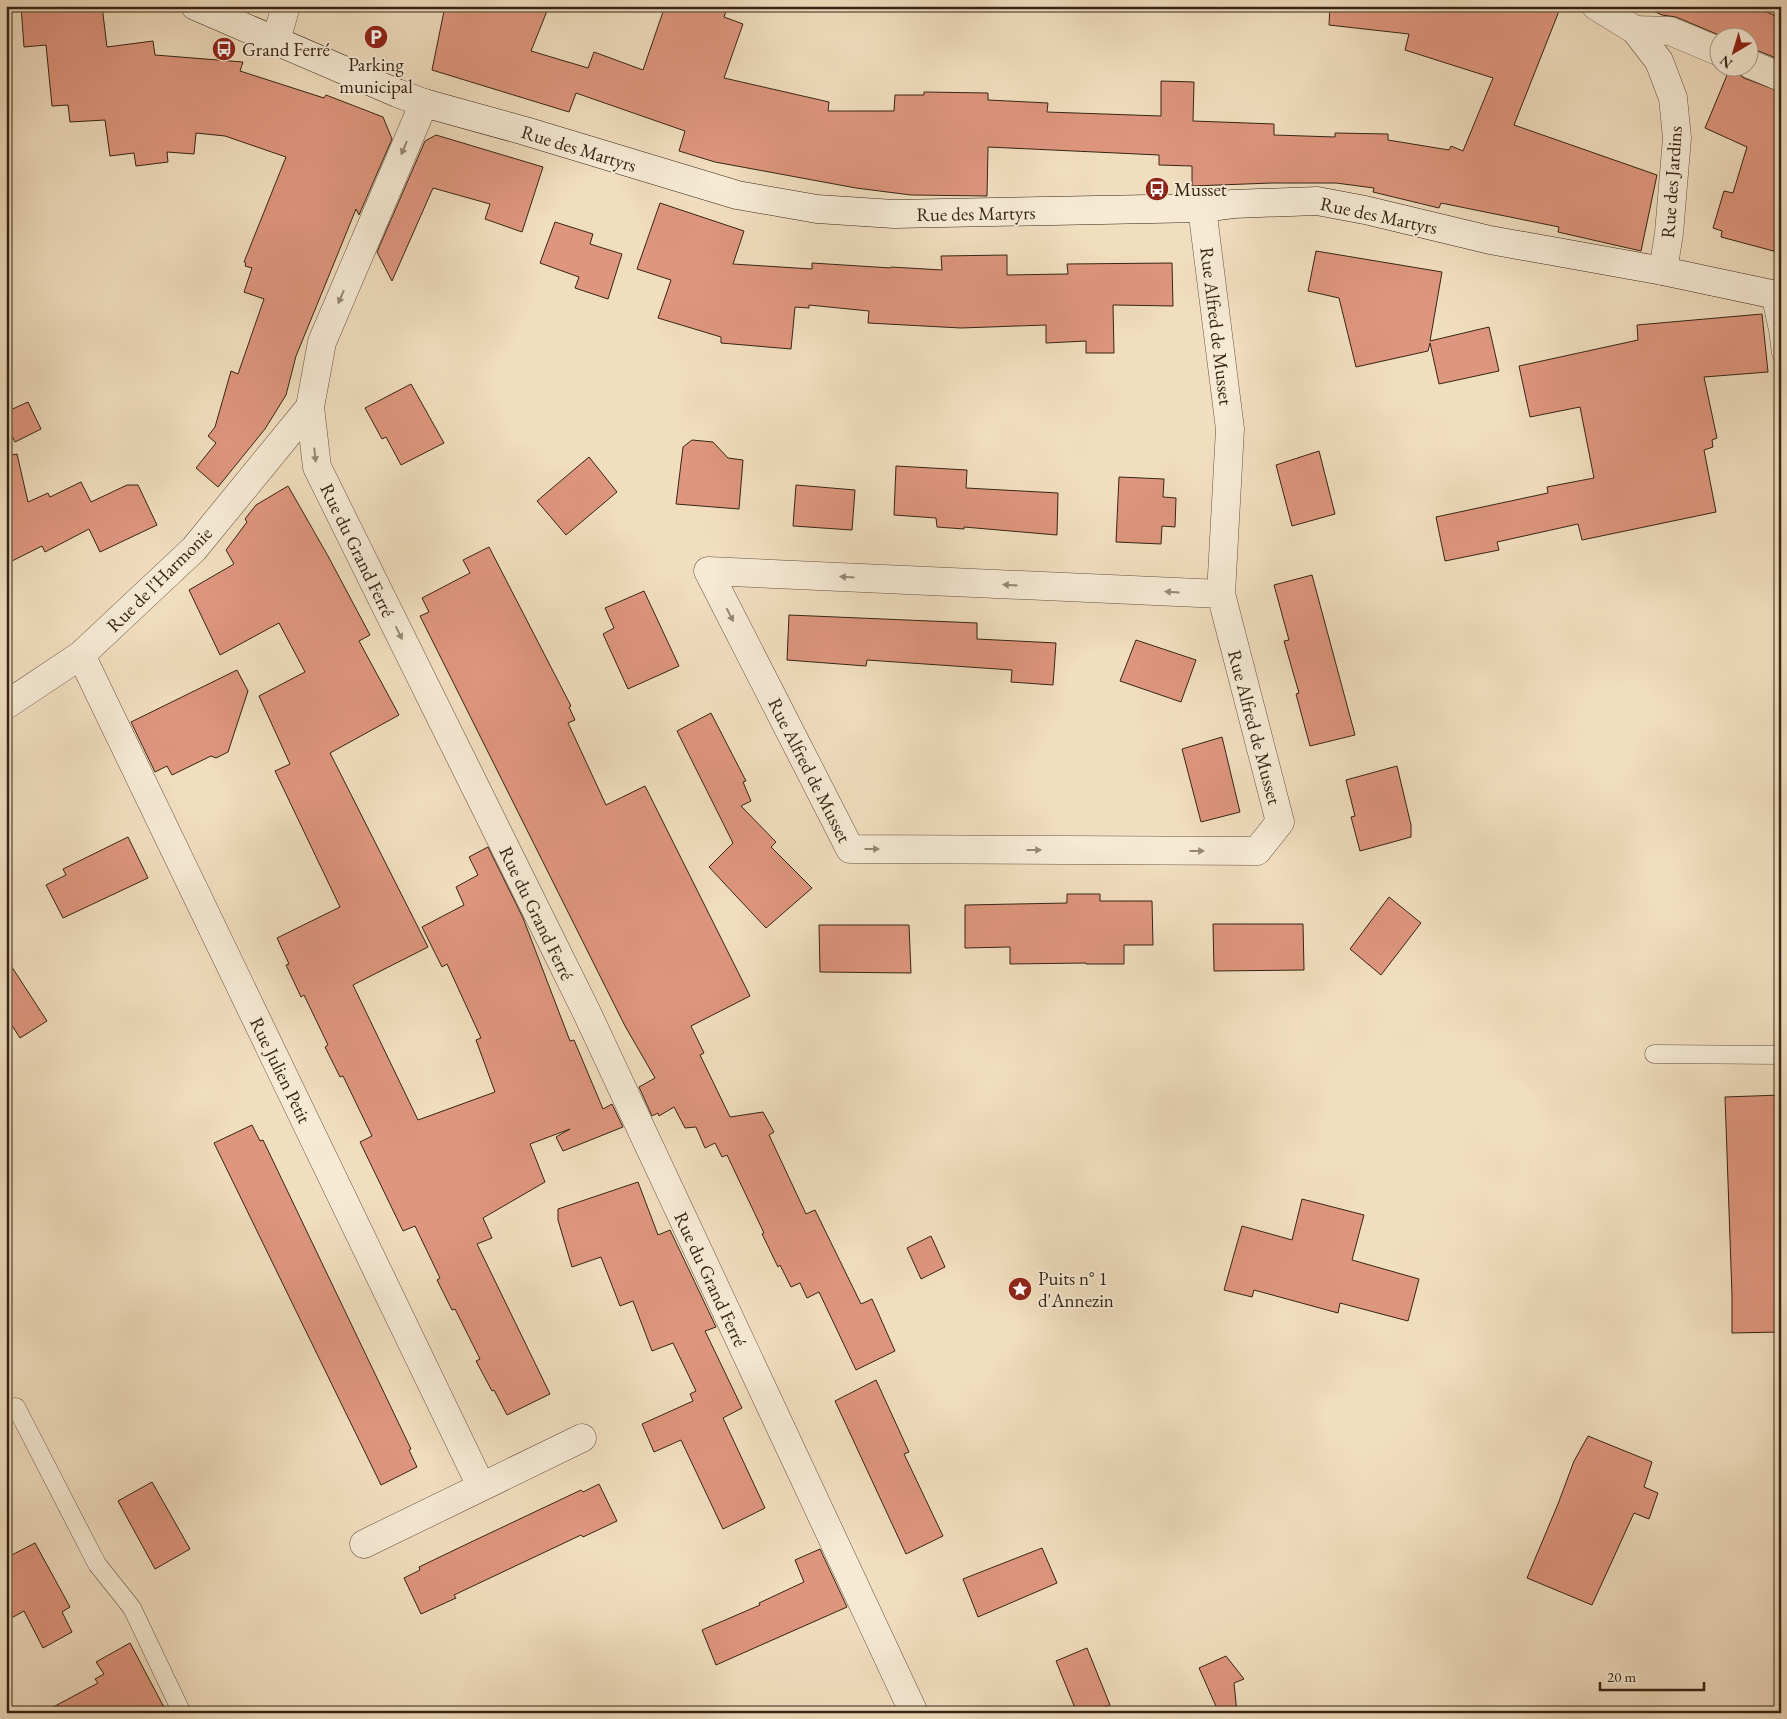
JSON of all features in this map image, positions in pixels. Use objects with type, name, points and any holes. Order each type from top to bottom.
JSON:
[{"type":"street","name":"Rue des Martyrs","points":[[195,6],[424,103],[525,131],[737,195],[817,209],[894,214],[1202,208],[1233,204],[1317,201],[1365,210],[1490,240],[1663,271],[1776,295]]},
{"type":"street","points":[[276,40],[286,6]]},
{"type":"street","name":"Rue des Jardins","points":[[1596,6],[1635,30],[1660,61],[1673,98],[1677,138],[1669,233],[1663,271]]},
{"type":"street","points":[[1635,30],[1670,31],[1710,48]]},
{"type":"street","points":[[1760,68],[1781,77]]},
{"type":"street","name":"Rue du Grand Ferré","points":[[424,103],[322,342],[310,407],[316,467],[587,1013],[914,1713]]},
{"type":"street","name":"Rue Alfred de Musset","points":[[1202,208],[1230,429],[1221,594],[1280,822],[1257,851],[850,849],[708,571],[1221,594]]},
{"type":"street","name":"Rue de l'Harmonie","points":[[6,705],[81,655],[194,549],[310,407]]},
{"type":"street","name":"Rue Julien Petit","points":[[81,655],[481,1486]]},
{"type":"street","points":[[364,1544],[582,1438]]},
{"type":"lane","points":[[1776,295],[1781,353]]},
{"type":"lane","points":[[1654,1054],[1781,1055]]},
{"type":"lane","points":[[16,1407],[97,1564],[132,1608],[182,1713]]},
{"type":"building","points":[[21,6],[102,6],[107,47],[153,41],[155,55],[243,62],[240,71],[324,98],[326,95],[383,117],[392,139],[359,215],[356,209],[296,356],[286,395],[265,429],[218,487],[196,468],[216,443],[208,436],[215,427],[231,371],[238,374],[264,299],[244,292],[252,268],[245,266],[246,263],[244,262],[286,157],[225,136],[196,133],[194,154],[167,152],[168,162],[136,166],[134,153],[110,156],[105,120],[70,122],[68,105],[52,106],[46,45],[24,47]]},
{"type":"building","points":[[445,6],[549,6],[531,51],[588,68],[594,52],[643,70],[665,6],[728,6],[724,17],[743,24],[724,78],[829,102],[828,111],[894,111],[895,95],[924,95],[924,92],[988,93],[988,100],[1048,103],[1047,112],[1161,116],[1161,81],[1194,82],[1193,121],[1274,124],[1274,135],[1335,137],[1335,133],[1388,134],[1388,140],[1449,150],[1451,146],[1463,151],[1493,78],[1405,50],[1409,34],[1329,25],[1330,6],[1561,6],[1514,125],[1657,175],[1641,251],[1558,232],[1559,227],[1441,203],[1439,208],[1373,192],[1374,188],[1336,183],[1192,186],[1192,166],[1159,165],[1159,155],[988,147],[987,196],[911,195],[856,188],[715,162],[679,151],[685,131],[576,93],[569,112],[432,70]]},
{"type":"building","points":[[1642,6],[1752,6],[1781,18],[1781,60],[1760,52],[1760,28],[1710,28],[1710,31],[1676,17],[1662,15]]},
{"type":"building","points":[[1726,78],[1744,78],[1781,92],[1781,253],[1721,237],[1722,231],[1713,228],[1724,191],[1733,193],[1747,147],[1705,128]]},
{"type":"building","points":[[436,135],[543,167],[522,232],[485,219],[490,204],[433,188],[392,281],[377,252],[425,141]]},
{"type":"building","points":[[660,203],[744,231],[733,264],[812,269],[812,263],[942,270],[941,256],[1007,255],[1007,275],[1068,274],[1067,264],[1172,263],[1173,306],[1113,305],[1114,353],[1086,353],[1086,341],[1046,343],[1046,325],[961,328],[868,323],[869,311],[809,305],[809,308],[795,307],[791,349],[721,343],[721,337],[658,318],[671,280],[637,269]]},
{"type":"building","points":[[555,222],[593,234],[590,244],[622,254],[608,299],[575,288],[579,277],[540,263]]},
{"type":"building","points":[[1316,251],[1442,272],[1430,341],[1489,327],[1499,371],[1439,384],[1430,343],[1428,351],[1356,367],[1339,298],[1308,291]]},
{"type":"building","points":[[1762,314],[1768,372],[1704,377],[1717,438],[1712,440],[1713,447],[1704,450],[1716,512],[1582,540],[1578,524],[1497,542],[1499,550],[1445,561],[1436,517],[1548,493],[1547,487],[1594,478],[1580,407],[1530,417],[1519,366],[1638,340],[1637,325]]},
{"type":"building","points":[[411,384],[444,443],[401,465],[386,437],[382,439],[365,408]]},
{"type":"building","points":[[28,402],[41,429],[15,442],[6,423],[6,412]]},
{"type":"building","points":[[692,440],[713,442],[728,458],[743,460],[739,509],[676,504],[683,447]]},
{"type":"building","points":[[1319,451],[1335,514],[1292,526],[1276,465]]},
{"type":"building","points":[[17,454],[28,502],[48,493],[50,497],[81,482],[91,502],[127,485],[138,485],[157,525],[100,552],[89,529],[45,552],[42,546],[6,564],[6,456]]},
{"type":"building","points":[[589,457],[617,492],[566,535],[537,501]]},
{"type":"building","points":[[896,466],[967,470],[966,488],[1058,493],[1057,535],[964,527],[964,529],[937,527],[936,518],[894,515]]},
{"type":"building","points":[[1119,477],[1164,479],[1163,497],[1176,498],[1175,527],[1162,526],[1161,544],[1116,542]]},
{"type":"building","points":[[796,485],[855,490],[852,530],[793,526]]},
{"type":"building","points":[[288,486],[370,635],[359,641],[399,715],[330,753],[428,947],[353,985],[418,1120],[495,1092],[476,1040],[481,1038],[447,964],[442,967],[422,927],[464,905],[456,887],[478,875],[469,857],[488,847],[523,918],[570,1041],[574,1040],[603,1109],[612,1104],[623,1127],[563,1151],[556,1137],[570,1129],[530,1144],[545,1182],[483,1218],[492,1238],[477,1244],[550,1394],[507,1415],[476,1361],[480,1359],[455,1309],[452,1310],[437,1280],[440,1278],[415,1226],[403,1231],[360,1142],[372,1136],[343,1076],[340,1077],[325,1047],[328,1045],[304,995],[301,997],[286,965],[289,964],[277,938],[340,907],[275,771],[290,764],[259,696],[305,672],[279,623],[220,655],[189,590],[234,564],[226,550],[247,522],[245,519],[256,505]]},
{"type":"building","points":[[489,547],[571,706],[569,707],[575,720],[568,723],[606,805],[645,786],[750,996],[691,1026],[704,1053],[700,1055],[730,1117],[763,1112],[774,1132],[769,1135],[806,1214],[815,1210],[861,1304],[872,1299],[895,1351],[856,1370],[819,1292],[807,1298],[800,1283],[791,1287],[780,1265],[778,1267],[727,1155],[722,1157],[715,1143],[705,1148],[696,1127],[685,1128],[674,1107],[659,1116],[658,1113],[652,1116],[639,1087],[655,1078],[625,1026],[420,616],[429,612],[422,598],[470,573],[463,560]]},
{"type":"building","points":[[1312,575],[1355,735],[1310,746],[1296,694],[1299,693],[1284,641],[1289,640],[1274,585]]},
{"type":"building","points":[[644,591],[679,666],[628,689],[603,634],[614,628],[605,608]]},
{"type":"building","points":[[789,615],[977,623],[977,639],[1056,643],[1053,685],[1011,682],[1012,670],[867,660],[866,666],[787,660]]},
{"type":"building","points":[[1136,640],[1196,660],[1181,702],[1120,681]]},
{"type":"building","points":[[237,670],[248,691],[228,752],[216,758],[211,756],[172,775],[167,766],[155,772],[131,722]]},
{"type":"building","points":[[711,713],[746,781],[743,782],[751,801],[741,806],[776,842],[771,847],[812,888],[766,928],[709,867],[733,843],[677,731]]},
{"type":"building","points":[[1222,737],[1240,812],[1201,822],[1182,749]]},
{"type":"building","points":[[1397,766],[1411,825],[1411,837],[1360,851],[1351,817],[1355,816],[1346,780]]},
{"type":"building","points":[[128,837],[148,878],[63,918],[46,885],[66,875],[63,869]]},
{"type":"building","points":[[1067,894],[1100,894],[1100,901],[1152,901],[1153,945],[1124,945],[1124,964],[1010,964],[1010,947],[965,948],[965,905],[1067,903]]},
{"type":"building","points":[[1389,897],[1421,923],[1381,975],[1350,949]]},
{"type":"building","points":[[1213,924],[1303,924],[1304,970],[1214,971]]},
{"type":"building","points":[[819,925],[909,925],[911,973],[820,972]]},
{"type":"building","points":[[6,958],[47,1021],[20,1038],[6,1016]]},
{"type":"building","points":[[1781,1095],[1781,1332],[1732,1333],[1725,1097]]},
{"type":"building","points":[[252,1125],[260,1141],[263,1140],[411,1449],[409,1450],[417,1467],[381,1485],[214,1143]]},
{"type":"building","points":[[638,1182],[658,1235],[670,1230],[716,1327],[705,1331],[742,1408],[723,1418],[765,1508],[723,1529],[681,1440],[654,1452],[642,1424],[693,1401],[690,1394],[696,1391],[673,1343],[652,1351],[633,1301],[620,1306],[601,1257],[572,1267],[558,1220],[558,1209]]},
{"type":"building","points":[[1302,1199],[1364,1215],[1352,1260],[1419,1279],[1408,1321],[1340,1303],[1338,1313],[1254,1290],[1252,1297],[1224,1290],[1242,1226],[1292,1240]]},
{"type":"building","points":[[931,1236],[945,1267],[921,1279],[907,1248]]},
{"type":"building","points":[[876,1380],[909,1452],[904,1454],[943,1536],[906,1554],[835,1401]]},
{"type":"building","points":[[1588,1436],[1652,1462],[1644,1487],[1658,1493],[1649,1519],[1634,1513],[1592,1605],[1527,1578],[1574,1461]]},
{"type":"building","points":[[152,1482],[190,1549],[155,1569],[118,1501]]},
{"type":"building","points":[[599,1484],[617,1521],[583,1537],[581,1535],[454,1595],[456,1598],[421,1614],[404,1578],[420,1570],[419,1567],[581,1490],[583,1492]]},
{"type":"building","points":[[35,1543],[70,1607],[62,1612],[72,1632],[43,1648],[24,1611],[6,1621],[6,1558]]},
{"type":"building","points":[[1042,1548],[1057,1583],[978,1617],[963,1579]]},
{"type":"building","points":[[820,1549],[847,1607],[716,1665],[702,1630],[760,1605],[759,1603],[804,1582],[795,1560]]},
{"type":"building","points":[[130,1643],[167,1713],[42,1713],[98,1683],[95,1679],[104,1674],[96,1662]]},
{"type":"building","points":[[1087,1648],[1110,1705],[1085,1713],[1077,1713],[1056,1661]]},
{"type":"building","points":[[1226,1656],[1244,1679],[1234,1683],[1237,1713],[1219,1713],[1199,1668]]},
{"type":"place","name":"Parking municipal","points":[[376,37]]},
{"type":"place","name":"Grand Ferré","points":[[224,49]]},
{"type":"place","name":"Musset","points":[[1157,189]]},
{"type":"place","name":"Puits n° 1 d'Annezin","points":[[1020,1289]]}]
